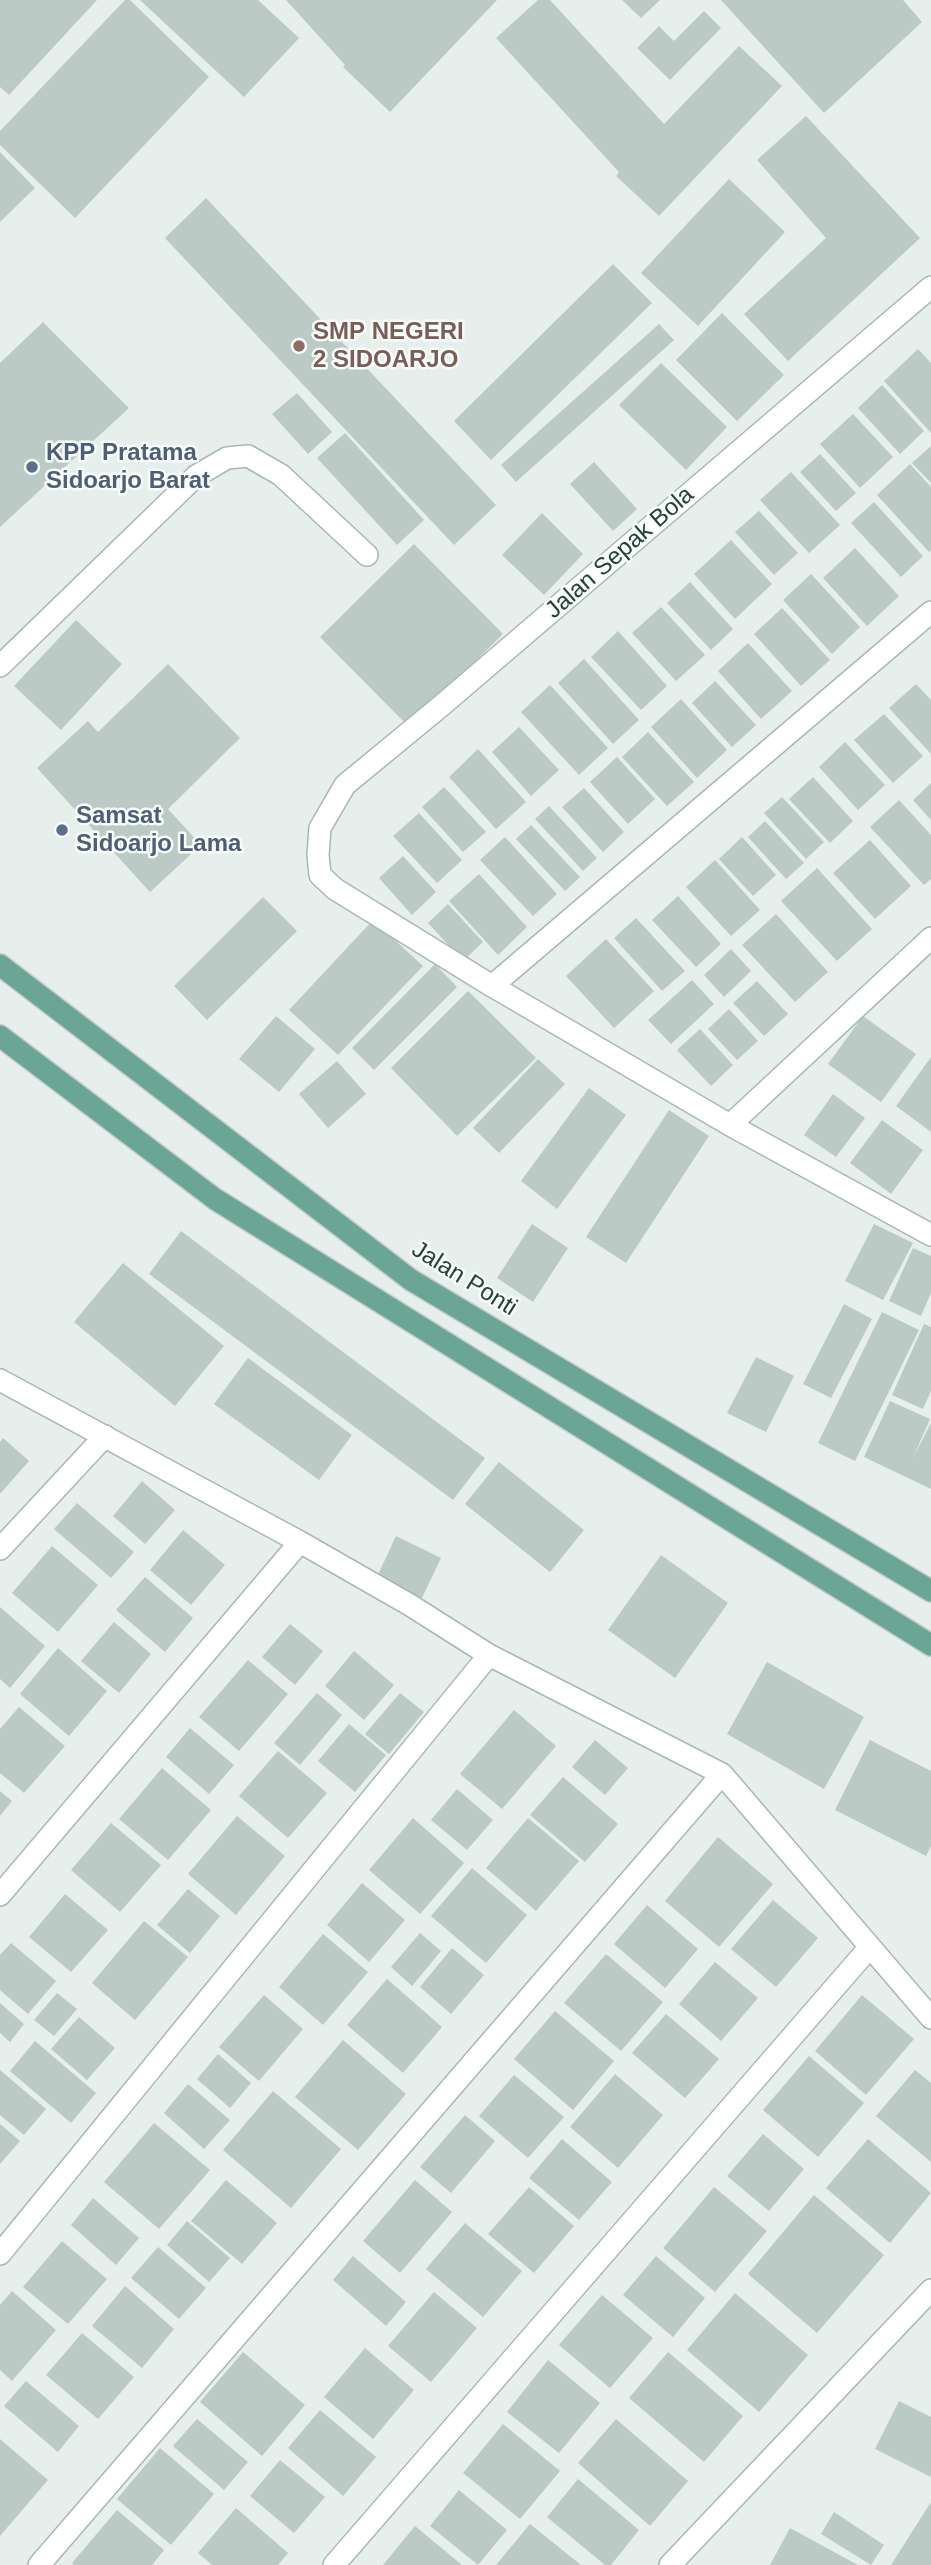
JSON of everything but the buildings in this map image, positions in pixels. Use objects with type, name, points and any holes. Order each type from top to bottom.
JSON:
[{"type":"main road","name":"Jalan Ponti","points":[[0,965],[411,1280],[931,1591]]},
{"type":"main road","points":[[0,1036],[215,1199],[931,1645]]},
{"type":"street","name":"Jalan Sepak Bola","points":[[492,986],[335,889],[320,875],[320,828],[345,785],[931,287]]},
{"type":"street","points":[[0,666],[196,476],[228,458],[248,456],[281,475],[367,555]]},
{"type":"street","points":[[929,1231],[730,1125],[492,986],[931,612]]},
{"type":"street","points":[[730,1125],[931,938]]},
{"type":"street","points":[[0,1380],[300,1542],[410,1605],[489,1655],[722,1774],[931,2018]]},
{"type":"street","points":[[0,1549],[105,1436]]},
{"type":"street","points":[[0,1895],[300,1542]]},
{"type":"street","points":[[0,2254],[489,1655]]},
{"type":"street","points":[[38,2565],[722,1774]]},
{"type":"street","points":[[334,2565],[869,1948]]},
{"type":"street","points":[[670,2565],[931,2290]]},
{"type":"place","name":"SMP NEGERI 2 SIDOARJO","points":[[299,346]]},
{"type":"place","name":"KPP Pratama Sidoarjo Barat","points":[[32,467]]},
{"type":"place","name":"Samsat Sidoarjo Lama","points":[[62,830]]}]
